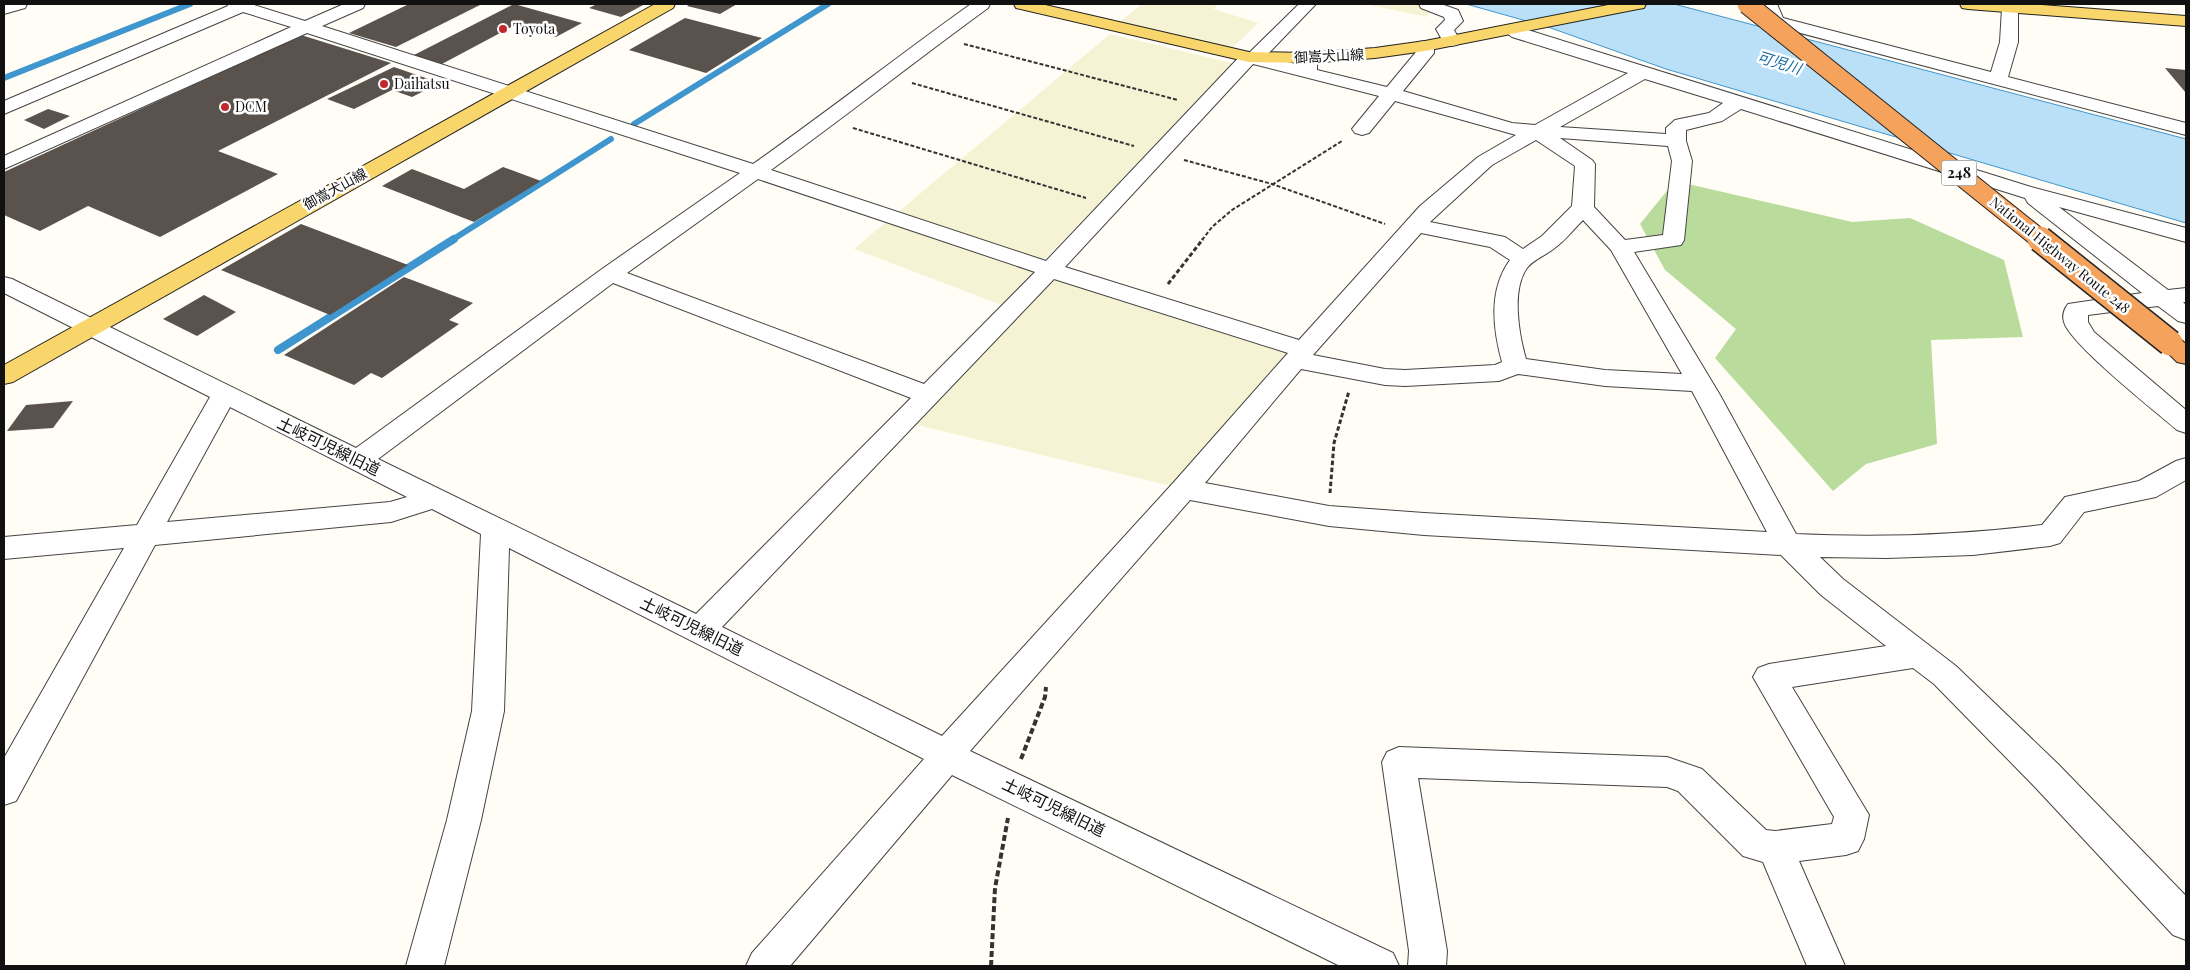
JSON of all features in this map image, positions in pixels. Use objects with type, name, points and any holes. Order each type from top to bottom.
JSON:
[{"type":"highway","name":"National Highway Route 248","points":[[1747,4],[2178,349]]},
{"type":"main road","name":"御嵩犬山線","points":[[4,376],[667,4]]},
{"type":"main road","points":[[1022,4],[1081,20],[1251,57]]},
{"type":"main road","name":"御嵩犬山線","points":[[1308,66],[1512,30],[1638,4]]},
{"type":"main road","points":[[1968,4],[2009,5],[2186,21]]},
{"type":"street","points":[[4,9],[19,4]]},
{"type":"street","points":[[7,158],[356,4]]},
{"type":"street","points":[[358,460],[610,274],[828,120],[884,75],[982,4]]},
{"type":"street","points":[[700,630],[1050,270],[1251,57],[1308,4]]},
{"type":"street","points":[[1426,4],[1452,14],[1454,21],[1445,29],[1451,41]]},
{"type":"street","points":[[1768,4],[1776,21],[2186,129]]},
{"type":"street","points":[[4,108],[239,5],[755,171],[1153,303],[1299,355],[1354,371],[1385,377],[1405,378],[1499,372],[1515,366],[1605,378],[1700,383]]},
{"type":"street","points":[[1998,80],[2009,42],[2009,5]]},
{"type":"street","points":[[1512,30],[1518,34],[2024,191],[2186,235]]},
{"type":"street","points":[[1362,129],[1425,53],[1425,46]]},
{"type":"street","points":[[1251,57],[1308,66],[1392,94],[1511,129],[1676,141]]},
{"type":"street","points":[[765,966],[924,785],[946,756],[1428,211],[1485,161],[1643,72]]},
{"type":"street","points":[[1620,247],[1673,240],[1682,161],[1676,141],[1676,128],[1682,124],[1715,117],[1738,102]]},
{"type":"street","points":[[1515,366],[1508,344],[1508,287],[1516,267],[1523,259],[1546,244],[1583,208],[1585,164],[1537,132]]},
{"type":"street","points":[[2024,191],[2175,296],[2186,316]]},
{"type":"street","points":[[1583,208],[1620,247],[1700,383],[1788,543],[1832,588],[1946,675],[2046,775],[2186,922]]},
{"type":"street","points":[[1412,229],[1497,242],[1523,259]]},
{"type":"street","points":[[610,274],[929,395]]},
{"type":"street","name":"土岐可児線旧道","points":[[4,284],[926,743],[946,756],[1380,966]]},
{"type":"street","points":[[2175,296],[2076,309],[2076,322],[2085,337],[2186,424]]},
{"type":"street","points":[[4,790],[224,394]]},
{"type":"street","points":[[1184,489],[1329,516],[1424,524],[1820,546],[1896,546],[1973,544],[2050,535],[2075,504],[2146,490],[2186,468]]},
{"type":"street","points":[[4,548],[390,512],[434,498]]},
{"type":"street","points":[[425,966],[464,820],[488,711],[495,528]]},
{"type":"street","points":[[1427,966],[1428,951],[1399,762],[1667,772],[1690,780],[1756,844],[1775,848],[1846,839],[1852,815],[1769,677],[1919,654]]},
{"type":"street","points":[[1775,848],[1826,966]]},
{"type":"path","points":[[937,36],[1203,107]]},
{"type":"path","points":[[884,75],[1272,184],[1412,229]]},
{"type":"path","points":[[828,120],[1111,205]]},
{"type":"path","points":[[1153,303],[1212,227],[1232,210],[1362,129]]},
{"type":"path","points":[[1329,516],[1334,443],[1354,371]]},
{"type":"path","points":[[991,966],[995,888],[1010,807],[1010,786],[1045,697],[1051,637]]},
{"type":"shaded area","points":[[1142,4],[1218,4],[1214,9],[1258,23],[1229,51],[1113,27]]},
{"type":"shaded area","points":[[1365,4],[1425,4],[1434,6],[1426,17]]},
{"type":"shaded area","points":[[1110,34],[1236,64],[1037,267],[1304,350],[1184,489],[892,419],[1002,305],[854,249]]},
{"type":"green space","points":[[1675,181],[1852,222],[1910,218],[2004,260],[2023,337],[1931,340],[1937,444],[1866,464],[1833,491],[1715,358],[1736,329],[1665,270],[1640,224]]},
{"type":"water","name":"可児川","points":[[1466,4],[1674,4],[2186,139],[2186,223],[1666,69],[1548,27]]},
{"type":"building","points":[[409,4],[482,4],[396,47],[349,33]]},
{"type":"building","points":[[514,4],[582,23],[556,37],[515,25],[440,65],[412,56]]},
{"type":"building","points":[[597,4],[645,4],[621,17],[589,8]]},
{"type":"building","points":[[690,4],[737,4],[720,14],[687,6]]},
{"type":"building","points":[[685,18],[762,38],[706,73],[629,50]]},
{"type":"building","name":"DCM","points":[[301,35],[391,63],[218,151],[278,174],[160,237],[88,206],[40,231],[4,215],[4,172]]},
{"type":"building","points":[[394,67],[440,83],[412,97],[392,90],[354,109],[327,99]]},
{"type":"building","points":[[2165,68],[2186,70],[2186,93]]},
{"type":"building","points":[[48,109],[70,116],[44,129],[24,120]]},
{"type":"building","points":[[503,167],[541,181],[474,222],[382,186],[412,169],[464,189]]},
{"type":"building","points":[[301,224],[408,265],[330,315],[221,270]]},
{"type":"building","points":[[404,277],[473,303],[449,320],[459,324],[382,378],[371,373],[354,385],[284,355]]},
{"type":"building","points":[[204,295],[236,312],[197,336],[163,319]]},
{"type":"building","points":[[73,401],[53,428],[7,431],[26,405]]},
{"type":"waterway","points":[[4,78],[190,4]]},
{"type":"waterway","points":[[634,124],[828,4]]},
{"type":"waterway","points":[[452,240],[611,139]]},
{"type":"waterway","points":[[278,350],[454,239]]},
{"type":"place","name":"Toyota","points":[[503,29]]},
{"type":"place","name":"Daihatsu","points":[[384,84]]},
{"type":"place","name":"DCM","points":[[225,107]]}]
